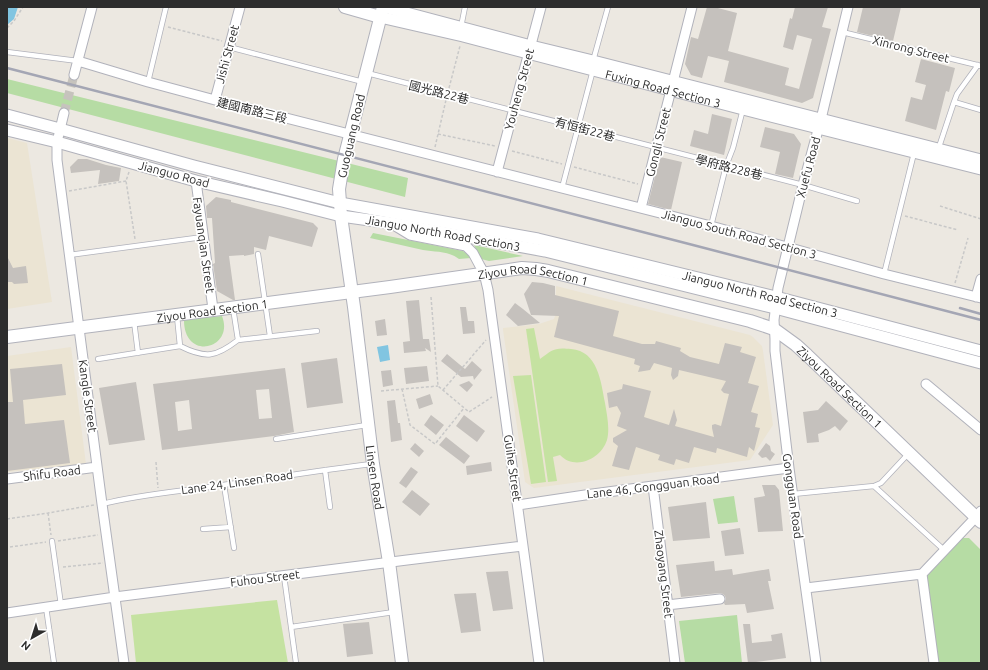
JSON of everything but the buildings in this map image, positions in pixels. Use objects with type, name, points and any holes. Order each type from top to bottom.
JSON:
[{"type":"main road","name":"Fuxing Road Section 3","points":[[345,7],[382,10]]},
{"type":"main road","name":"Guoguang Road","points":[[352,291],[340,216],[340,189],[344,159],[382,10]]},
{"type":"main road","name":"Ziyou Road Section 1","points":[[7,337],[390,287],[522,268],[548,271],[750,320],[774,329],[807,355],[979,516]]},
{"type":"main road","name":"Linsen Road","points":[[352,291],[373,464],[396,612],[402,663]]},
{"type":"street","points":[[74,75],[92,7]]},
{"type":"street","name":"Jishi Street","points":[[215,100],[240,7]]},
{"type":"street","name":"Youheng Street","points":[[498,172],[541,7]]},
{"type":"street","name":"Gongli Street","points":[[641,208],[692,7]]},
{"type":"street","name":"Xuefu Road","points":[[774,329],[775,302],[802,185],[820,124],[848,7]]},
{"type":"street","name":"Fuxing Road Section 3","points":[[382,10],[461,27],[530,49]]},
{"type":"street","name":"Fuxing Road Section 3","points":[[382,10],[463,36],[530,49],[593,65],[820,124],[914,153],[981,169]]},
{"type":"street","name":"建國南路三段","points":[[78,61],[215,100],[498,172]]},
{"type":"street","name":"Fuxing Road Section 3","points":[[672,86],[743,109],[820,124],[981,160]]},
{"type":"street","name":"Kangle Street","points":[[64,113],[57,142],[57,160],[124,663]]},
{"type":"street","name":"Jianguo Road","points":[[7,115],[60,128],[194,166],[340,203]]},
{"type":"street","name":"Jianguo Road","points":[[7,130],[340,216]]},
{"type":"street","name":"Jianguo South Road Section 3","points":[[498,172],[711,226],[884,274],[979,298]]},
{"type":"street","name":"Fayuanqian Street","points":[[196,180],[213,309]]},
{"type":"street","name":"Jianguo North Road Section3","points":[[340,203],[538,239],[775,302]]},
{"type":"street","name":"Jianguo North Road Section3","points":[[340,216],[391,223],[545,251],[775,302]]},
{"type":"street","name":"Guihe Street","points":[[391,223],[410,235],[466,246],[474,253],[484,273],[489,298],[539,663]]},
{"type":"street","points":[[979,298],[981,279]]},
{"type":"street","name":"Jianguo North Road Section 3","points":[[775,302],[981,351]]},
{"type":"street","name":"Jianguo North Road Section 3","points":[[775,302],[981,363]]},
{"type":"street","name":"Gongguan Road","points":[[774,329],[775,351],[789,468],[816,663]]},
{"type":"street","points":[[926,384],[981,430]]},
{"type":"street","name":"Shifu Road","points":[[7,479],[97,467]]},
{"type":"street","name":"Lane 46, Gongguan Road","points":[[518,505],[789,468]]},
{"type":"street","name":"Zhaoyang Street","points":[[652,486],[675,663]]},
{"type":"street","points":[[806,588],[922,574],[979,516]]},
{"type":"street","name":"Fuhou Street","points":[[7,613],[115,597],[523,546]]},
{"type":"street","points":[[922,574],[934,663]]},
{"type":"street","points":[[667,606],[720,599]]},
{"type":"lane","points":[[148,82],[166,7]]},
{"type":"lane","points":[[461,27],[465,7]]},
{"type":"lane","points":[[562,188],[608,7]]},
{"type":"lane","name":"Xinrong Street","points":[[842,32],[980,66]]},
{"type":"lane","name":"國光路22巷","points":[[229,45],[513,110]]},
{"type":"lane","name":"建國南路三段","points":[[7,52],[78,61]]},
{"type":"lane","points":[[938,150],[957,94],[980,66]]},
{"type":"lane","points":[[954,102],[981,110]]},
{"type":"lane","points":[[711,226],[726,166],[733,148],[743,109]]},
{"type":"lane","name":"有恒街22巷","points":[[513,110],[656,148]]},
{"type":"lane","name":"學府路228巷","points":[[656,148],[802,185],[857,201]]},
{"type":"lane","points":[[884,274],[914,153]]},
{"type":"lane","points":[[69,255],[203,237]]},
{"type":"lane","points":[[258,254],[270,336]]},
{"type":"lane","points":[[233,307],[238,340]]},
{"type":"lane","points":[[176,314],[180,346]]},
{"type":"lane","points":[[134,320],[138,353]]},
{"type":"lane","points":[[98,359],[180,346],[191,352],[210,355],[226,349],[238,340],[317,331]]},
{"type":"lane","points":[[276,440],[368,424]]},
{"type":"lane","points":[[793,494],[874,486],[881,483],[910,453]]},
{"type":"lane","name":"Lane 24, Linsen Road","points":[[102,504],[158,493],[373,464]]},
{"type":"lane","points":[[325,470],[330,507]]},
{"type":"lane","points":[[224,485],[234,548]]},
{"type":"lane","points":[[874,486],[944,550]]},
{"type":"lane","points":[[203,529],[231,527]]},
{"type":"lane","points":[[52,541],[61,605]]},
{"type":"lane","points":[[284,576],[296,663]]},
{"type":"lane","points":[[46,607],[54,663]]},
{"type":"lane","points":[[291,627],[396,612]]},
{"type":"path","points":[[7,28],[14,21],[23,7]]},
{"type":"path","points":[[162,25],[229,45]]},
{"type":"path","points":[[438,134],[503,149],[646,186]]},
{"type":"path","points":[[131,162],[126,181],[136,246]]},
{"type":"path","points":[[61,192],[126,181]]},
{"type":"path","points":[[940,206],[981,219]]},
{"type":"path","points":[[899,214],[958,230]]},
{"type":"path","points":[[953,291],[968,238]]},
{"type":"path","points":[[431,297],[438,386]]},
{"type":"path","points":[[443,390],[486,340]]},
{"type":"path","points":[[380,391],[438,386],[469,412],[492,397]]},
{"type":"path","points":[[402,389],[410,425],[435,444],[464,408]]},
{"type":"path","points":[[156,462],[158,493]]},
{"type":"path","points":[[7,518],[102,504]]},
{"type":"path","points":[[48,513],[52,541]]},
{"type":"path","points":[[56,568],[110,562]]},
{"type":"shaded area","points":[[7,138],[27,143],[52,302],[7,309]]},
{"type":"shaded area","points":[[556,286],[753,337],[762,346],[773,425],[750,460],[534,488],[525,482],[503,328],[539,324],[554,319]]},
{"type":"shaded area","points":[[71,347],[86,464],[7,472],[7,356]]},
{"type":"green space","points":[[7,79],[408,178],[405,197],[7,93]]},
{"type":"green space","points":[[373,233],[463,251],[471,258],[459,259],[451,254],[423,250],[370,238]]},
{"type":"green space","points":[[474,245],[523,256],[489,261],[481,259]]},
{"type":"green space","points":[[222,316],[224,327],[222,336],[216,343],[208,346],[199,346],[192,342],[186,333],[184,320]]},
{"type":"green space","points":[[534,328],[540,359],[554,350],[565,348],[580,351],[593,361],[600,377],[607,417],[607,440],[599,453],[587,461],[580,462],[566,460],[560,455],[553,457],[557,481],[548,482],[526,329]]},
{"type":"green space","points":[[531,375],[546,482],[531,484],[513,376]]},
{"type":"green space","points":[[734,496],[738,522],[718,524],[713,499]]},
{"type":"green space","points":[[957,538],[969,538],[981,550],[981,662],[940,663],[936,661],[921,586],[928,568]]},
{"type":"green space","points":[[277,600],[288,663],[136,663],[131,615]]},
{"type":"green space","points":[[737,615],[742,663],[685,663],[679,621]]},
{"type":"water","points":[[7,7],[18,7],[14,19],[7,25]]},
{"type":"water","points":[[388,345],[390,360],[380,362],[377,347]]},
{"type":"tunnel","points":[[64,113],[74,75]]},
{"type":"railway","points":[[7,68],[981,320]]},
{"type":"railway","points":[[960,308],[981,314]]}]
